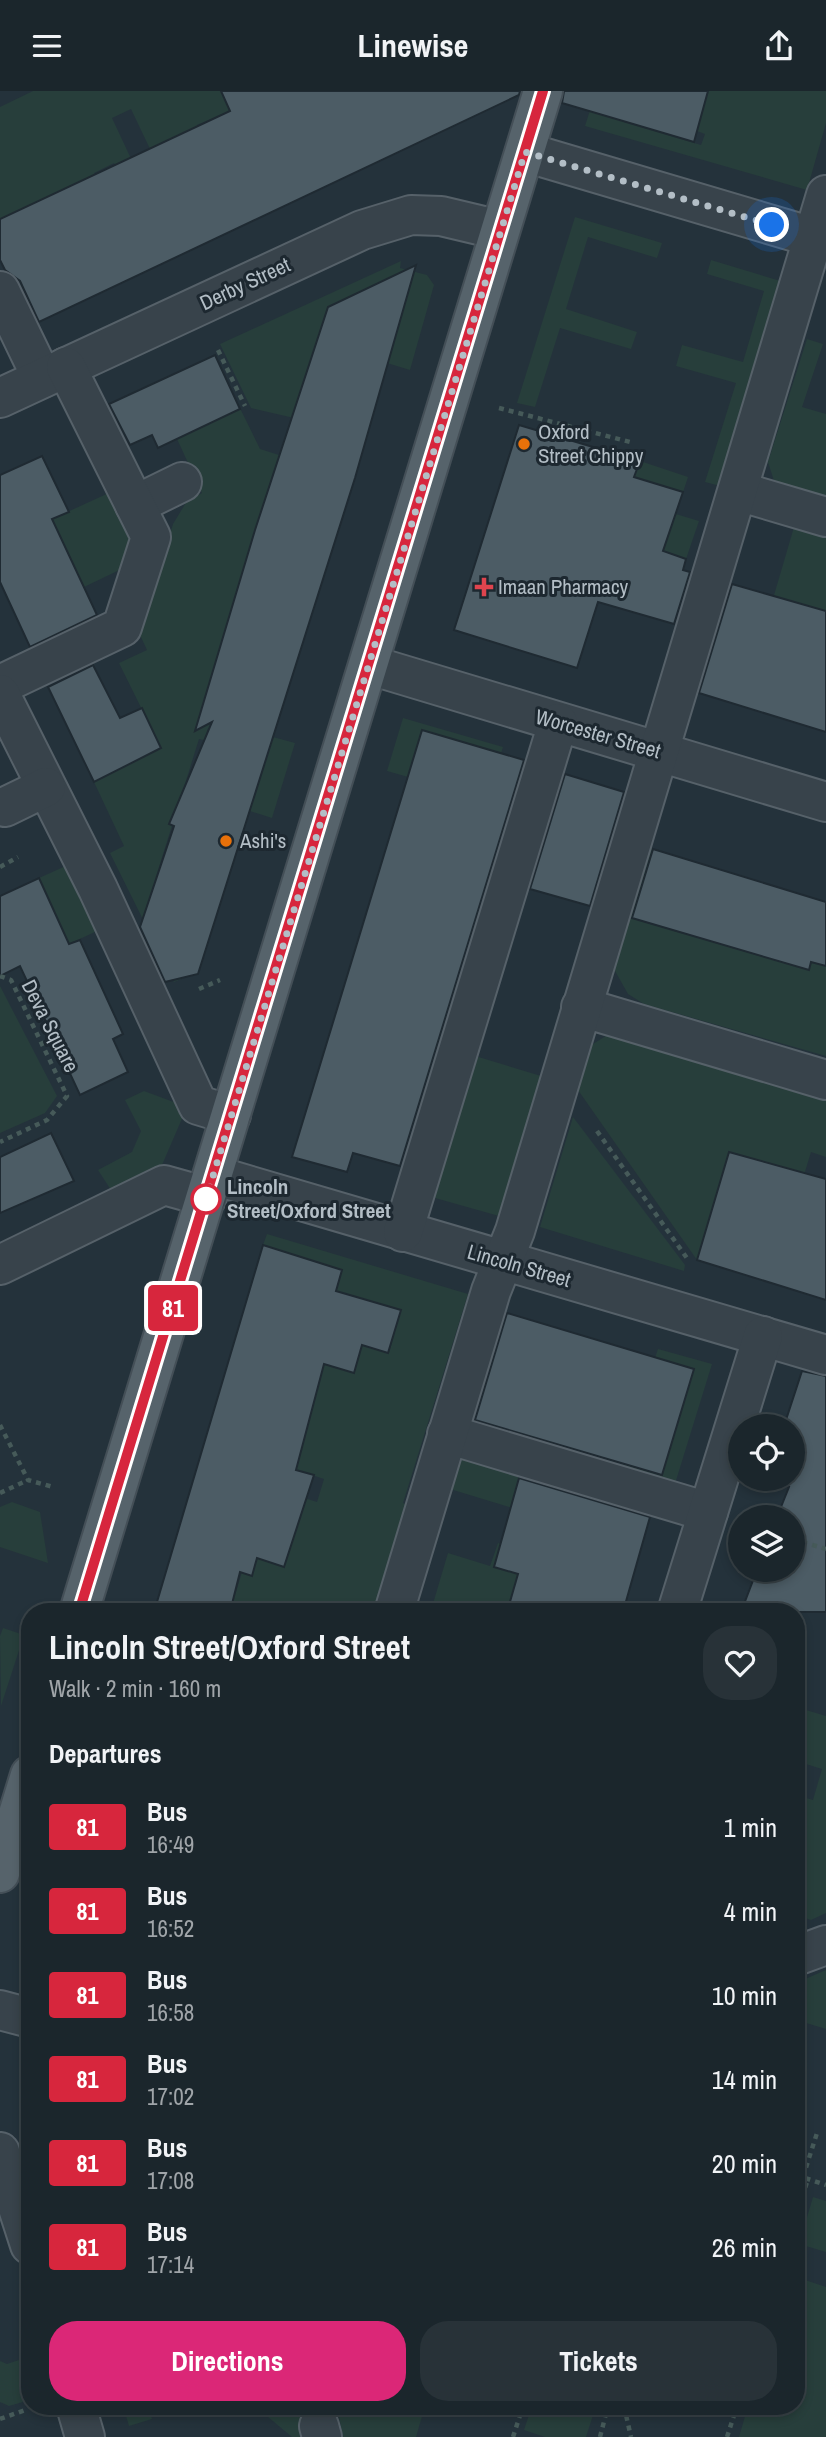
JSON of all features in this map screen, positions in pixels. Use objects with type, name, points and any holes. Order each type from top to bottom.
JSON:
[{"type":"main road","points":[[82,1603],[544,91]]},
{"type":"main road","points":[[0,1873],[21,1804]]},
{"type":"street","points":[[525,152],[820,239]]},
{"type":"street","points":[[397,1603],[491,1291],[504,1262],[738,491],[820,239],[826,195]]},
{"type":"street","name":"Derby Street","points":[[0,398],[362,230],[411,215],[441,216],[500,230]]},
{"type":"street","points":[[0,291],[54,372],[135,505],[151,537],[122,627],[0,685]]},
{"type":"street","points":[[135,505],[182,482]]},
{"type":"street","points":[[738,491],[826,517]]},
{"type":"street","name":"Worcester Street","points":[[370,665],[826,802]]},
{"type":"street","points":[[0,694],[98,889],[198,1105],[231,1115]]},
{"type":"street","points":[[403,1232],[558,723]]},
{"type":"street","points":[[5,807],[46,787]]},
{"type":"street","points":[[581,1007],[826,1080]]},
{"type":"street","name":"Lincoln Street","points":[[0,1265],[164,1185],[210,1186],[403,1232],[826,1355]]},
{"type":"street","points":[[680,1603],[763,1336]]},
{"type":"street","points":[[447,1434],[708,1512]]},
{"type":"street","points":[[805,1953],[826,1945]]},
{"type":"street","points":[[0,2010],[21,2016]]},
{"type":"street","points":[[0,2151],[21,2217]]},
{"type":"street","points":[[79,2415],[85,2437]]},
{"type":"path","points":[[216,347],[245,406]]},
{"type":"path","points":[[488,405],[630,442]]},
{"type":"path","name":"Deva Square","points":[[0,976],[11,980],[67,1095],[47,1120],[0,1142]]},
{"type":"path","points":[[560,1079],[691,1264],[689,1273]]},
{"type":"path","points":[[0,1425],[28,1480]]},
{"type":"path","points":[[0,1493],[28,1480],[53,1487]]},
{"type":"path","points":[[805,1543],[826,1549]]},
{"type":"path","points":[[817,2133],[805,2178],[826,2185]]},
{"type":"path","points":[[0,2419],[21,2411]]},
{"type":"path","points":[[513,2437],[520,2415]]},
{"type":"path","points":[[600,2437],[606,2415]]},
{"type":"path","points":[[626,2415],[631,2437]]},
{"type":"path","points":[[727,2437],[734,2415]]},
{"type":"green space","points":[[33,91],[244,91],[225,100],[240,133],[230,138],[220,115],[197,125],[200,134],[161,172],[131,109],[112,118],[141,180],[127,188],[114,163],[94,173],[105,198],[80,182],[63,190],[74,214],[11,214],[0,219],[0,107]]},
{"type":"green space","points":[[596,91],[633,91],[624,122],[701,145],[705,134],[697,131],[708,91],[826,91],[826,123],[807,190],[585,126]]},
{"type":"green space","points":[[575,217],[662,243],[657,258],[588,237],[566,309],[637,332],[631,349],[560,328],[535,407],[517,403]]},
{"type":"green space","points":[[711,260],[787,283],[724,487],[705,482],[736,383],[676,366],[682,345],[743,362],[764,291],[707,274]]},
{"type":"green space","points":[[401,261],[400,268],[427,275],[434,285],[410,370],[387,363],[412,277],[397,274],[329,307],[294,418],[251,408],[220,344]]},
{"type":"green space","points":[[807,339],[823,344],[802,407],[826,414],[826,501],[776,487],[768,462]]},
{"type":"green space","points":[[236,400],[260,449],[279,455],[255,530],[217,720],[214,730],[208,728],[204,740],[199,739],[150,896],[186,977],[174,982],[110,853],[124,846],[94,782],[161,748],[119,663],[147,650],[140,635],[173,524],[187,501],[202,493],[177,439],[203,416]]},
{"type":"green space","points":[[640,461],[688,477],[683,492],[643,480],[636,502],[699,521],[686,559],[596,530],[635,475]]},
{"type":"green space","points":[[111,492],[129,526],[134,563],[84,587],[52,519]]},
{"type":"green space","points":[[794,527],[826,536],[826,645],[765,626]]},
{"type":"green space","points":[[403,718],[503,747],[501,753],[422,730],[408,777],[387,771]]},
{"type":"green space","points":[[273,737],[295,743],[272,818],[250,811]]},
{"type":"green space","points":[[647,847],[662,851],[640,921],[808,970],[811,962],[826,966],[826,1056],[644,1004],[628,994],[610,962]]},
{"type":"green space","points":[[68,865],[97,931],[58,949],[55,913],[39,878]]},
{"type":"green space","points":[[0,986],[57,1096],[45,1113],[0,1133]]},
{"type":"green space","points":[[612,1032],[826,1095],[826,1157],[811,1152],[794,1208],[729,1153],[697,1260],[578,1090],[590,1046]]},
{"type":"green space","points":[[472,1055],[541,1076],[499,1216],[428,1196]]},
{"type":"green space","points":[[144,1091],[179,1104],[184,1114],[162,1165],[111,1190],[98,1170],[132,1152],[141,1131],[125,1100]]},
{"type":"green space","points":[[573,1117],[685,1265],[684,1271],[540,1227]]},
{"type":"green space","points":[[267,1234],[468,1294],[403,1503],[410,1506],[383,1603],[233,1603],[242,1572],[277,1489],[317,1502],[324,1479],[269,1461],[315,1398],[322,1372],[298,1364],[300,1357],[354,1372],[362,1345],[389,1353],[401,1310],[336,1291],[341,1270],[263,1245]]},
{"type":"green space","points":[[658,1349],[712,1364],[674,1487],[620,1472],[627,1449],[672,1441],[694,1370],[655,1358]]},
{"type":"green space","points":[[461,1450],[572,1482],[567,1499],[535,1515],[450,1489]]},
{"type":"green space","points":[[12,1502],[40,1512],[48,1563],[0,1547],[0,1507]]},
{"type":"green space","points":[[498,1543],[549,1558],[514,1603],[433,1603],[448,1553],[490,1566]]},
{"type":"green space","points":[[3,1628],[21,1634],[21,1644],[1,1706],[0,1636]]},
{"type":"green space","points":[[805,1710],[826,1716],[826,1913],[811,1920],[805,1918],[805,1798],[813,1800],[822,1769],[805,1764]]},
{"type":"green space","points":[[826,1970],[826,2029],[805,2023],[805,1979]]},
{"type":"green space","points":[[813,2197],[826,2201],[826,2252],[805,2246],[805,2224]]},
{"type":"green space","points":[[805,2280],[826,2287],[826,2437],[739,2437],[745,2415],[805,2415]]},
{"type":"green space","points":[[21,2359],[21,2403],[9,2406],[0,2402],[0,2361],[7,2364]]},
{"type":"green space","points":[[126,2415],[151,2415],[152,2419],[129,2426]]},
{"type":"green space","points":[[266,2415],[315,2415],[316,2437],[292,2437]]},
{"type":"green space","points":[[339,2415],[422,2415],[416,2437],[343,2437]]},
{"type":"green space","points":[[529,2415],[593,2415],[586,2437],[545,2437],[524,2430]]},
{"type":"building","points":[[221,91],[520,91],[519,95],[39,322],[20,281],[5,270],[0,260],[0,219],[230,111]]},
{"type":"building","points":[[564,91],[708,91],[694,142],[562,103]]},
{"type":"building","points":[[416,265],[355,478],[198,974],[165,982],[140,927],[174,826],[169,824],[212,722],[195,731],[255,530],[328,307]]},
{"type":"building","points":[[215,355],[240,409],[158,448],[152,435],[130,445],[109,404]]},
{"type":"building","points":[[519,425],[640,461],[634,477],[683,492],[663,551],[686,559],[683,570],[690,572],[674,624],[598,602],[577,668],[454,630]]},
{"type":"building","points":[[42,456],[69,512],[52,519],[97,615],[30,647],[0,582],[0,475]]},
{"type":"building","points":[[732,584],[826,611],[826,732],[699,693]]},
{"type":"building","points":[[93,665],[120,718],[142,708],[161,748],[94,782],[48,687]]},
{"type":"building","points":[[422,730],[524,760],[400,1166],[353,1153],[347,1172],[292,1157]]},
{"type":"building","points":[[565,774],[624,792],[590,906],[530,889]]},
{"type":"building","points":[[653,849],[826,902],[826,966],[811,962],[809,970],[632,918]]},
{"type":"building","points":[[39,878],[69,944],[80,940],[123,1034],[113,1039],[128,1072],[80,1095],[20,966],[0,976],[0,896]]},
{"type":"building","points":[[51,1133],[74,1181],[0,1213],[0,1157]]},
{"type":"building","points":[[729,1152],[826,1179],[826,1300],[697,1260]]},
{"type":"building","points":[[263,1245],[342,1270],[336,1291],[401,1310],[388,1353],[362,1345],[354,1373],[324,1364],[296,1470],[314,1475],[284,1567],[257,1558],[252,1576],[240,1572],[232,1603],[157,1603]]},
{"type":"building","points":[[507,1313],[694,1369],[662,1475],[475,1420]]},
{"type":"building","points":[[802,1371],[826,1376],[826,1612],[805,1612],[805,1603],[744,1603],[752,1582],[805,1582],[805,1505],[782,1505],[787,1491],[805,1491],[805,1414],[788,1414]]},
{"type":"building","points":[[519,1478],[650,1517],[626,1603],[510,1603],[518,1574],[494,1567]]},
{"type":"bus line","name":"81","points":[[82,1603],[543,91]]},
{"type":"place","name":"Oxford Street Chippy","points":[[524,444]]},
{"type":"place","name":"Imaan Pharmacy","points":[[484,587]]},
{"type":"place","name":"Ashi's","points":[[226,841]]},
{"type":"place","name":"Lincoln Street/Oxford Street","points":[[206,1199]]},
{"type":"route","points":[[206,1199],[525,152],[772,225]]}]
